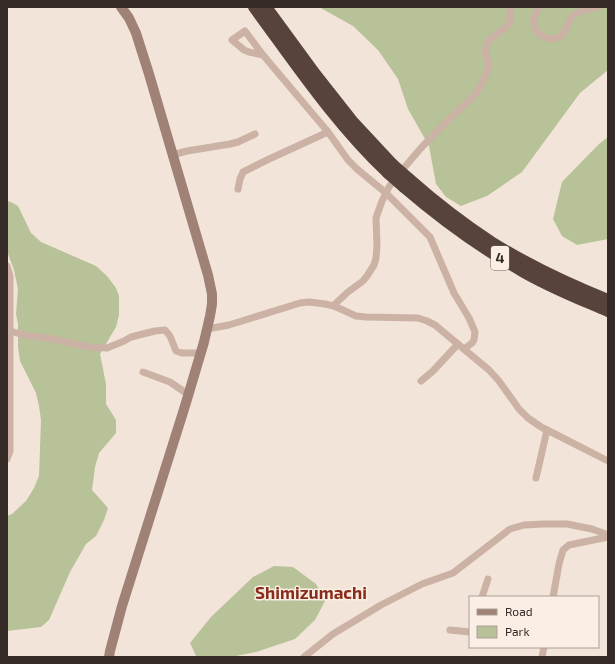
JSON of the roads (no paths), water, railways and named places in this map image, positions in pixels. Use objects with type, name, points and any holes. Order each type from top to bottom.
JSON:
[{"type":"highway","name":"4","points":[[254,7],[335,116],[361,146],[407,183],[434,200],[464,223],[506,251],[548,274],[608,300]]},
{"type":"highway","name":"4","points":[[266,7],[315,74],[390,169]]},
{"type":"highway","name":"4","points":[[407,183],[434,212],[464,235],[519,270],[608,310]]},
{"type":"street","points":[[109,657],[122,606],[201,353],[212,304],[212,294],[208,275],[149,74],[136,34],[129,18],[121,7]]},
{"type":"street","points":[[334,306],[348,292],[363,281],[374,265],[377,246],[377,212],[386,193],[397,176],[445,123],[475,95],[487,73],[489,65],[485,52],[486,46],[488,41],[505,28],[510,22],[510,7]]},
{"type":"street","points":[[539,7],[533,19],[535,28],[540,34],[547,38],[556,39],[562,36],[572,16],[598,7]]},
{"type":"street","points":[[263,55],[328,132],[348,160],[386,193],[430,237],[454,293],[469,318],[475,332],[474,340],[464,349]]},
{"type":"street","points":[[238,189],[243,172],[328,132]]},
{"type":"street","points":[[172,155],[187,150],[238,142],[255,134]]},
{"type":"street","points":[[7,266],[10,276],[10,331],[8,358],[8,444],[10,451],[7,460]]},
{"type":"street","points":[[207,329],[229,325],[304,302],[316,302],[334,306],[356,316],[411,317],[424,319],[435,325],[489,370],[528,418],[546,430],[608,460]]},
{"type":"street","points":[[10,331],[89,347],[107,348],[131,338],[164,330],[170,336],[176,351],[182,353],[201,353]]},
{"type":"street","points":[[421,381],[433,371],[458,344]]},
{"type":"street","points":[[143,372],[170,382],[188,395]]},
{"type":"street","points":[[536,478],[546,430]]},
{"type":"street","points":[[304,657],[333,634],[381,605],[422,584],[453,573],[510,529],[524,525],[567,524],[592,529],[608,536]]},
{"type":"street","points":[[553,596],[563,550],[569,545],[608,536]]},
{"type":"street","points":[[482,596],[488,580]]},
{"type":"street","points":[[450,630],[469,632]]},
{"type":"district","name":"Shimizumachi","points":[[311,593]]}]
